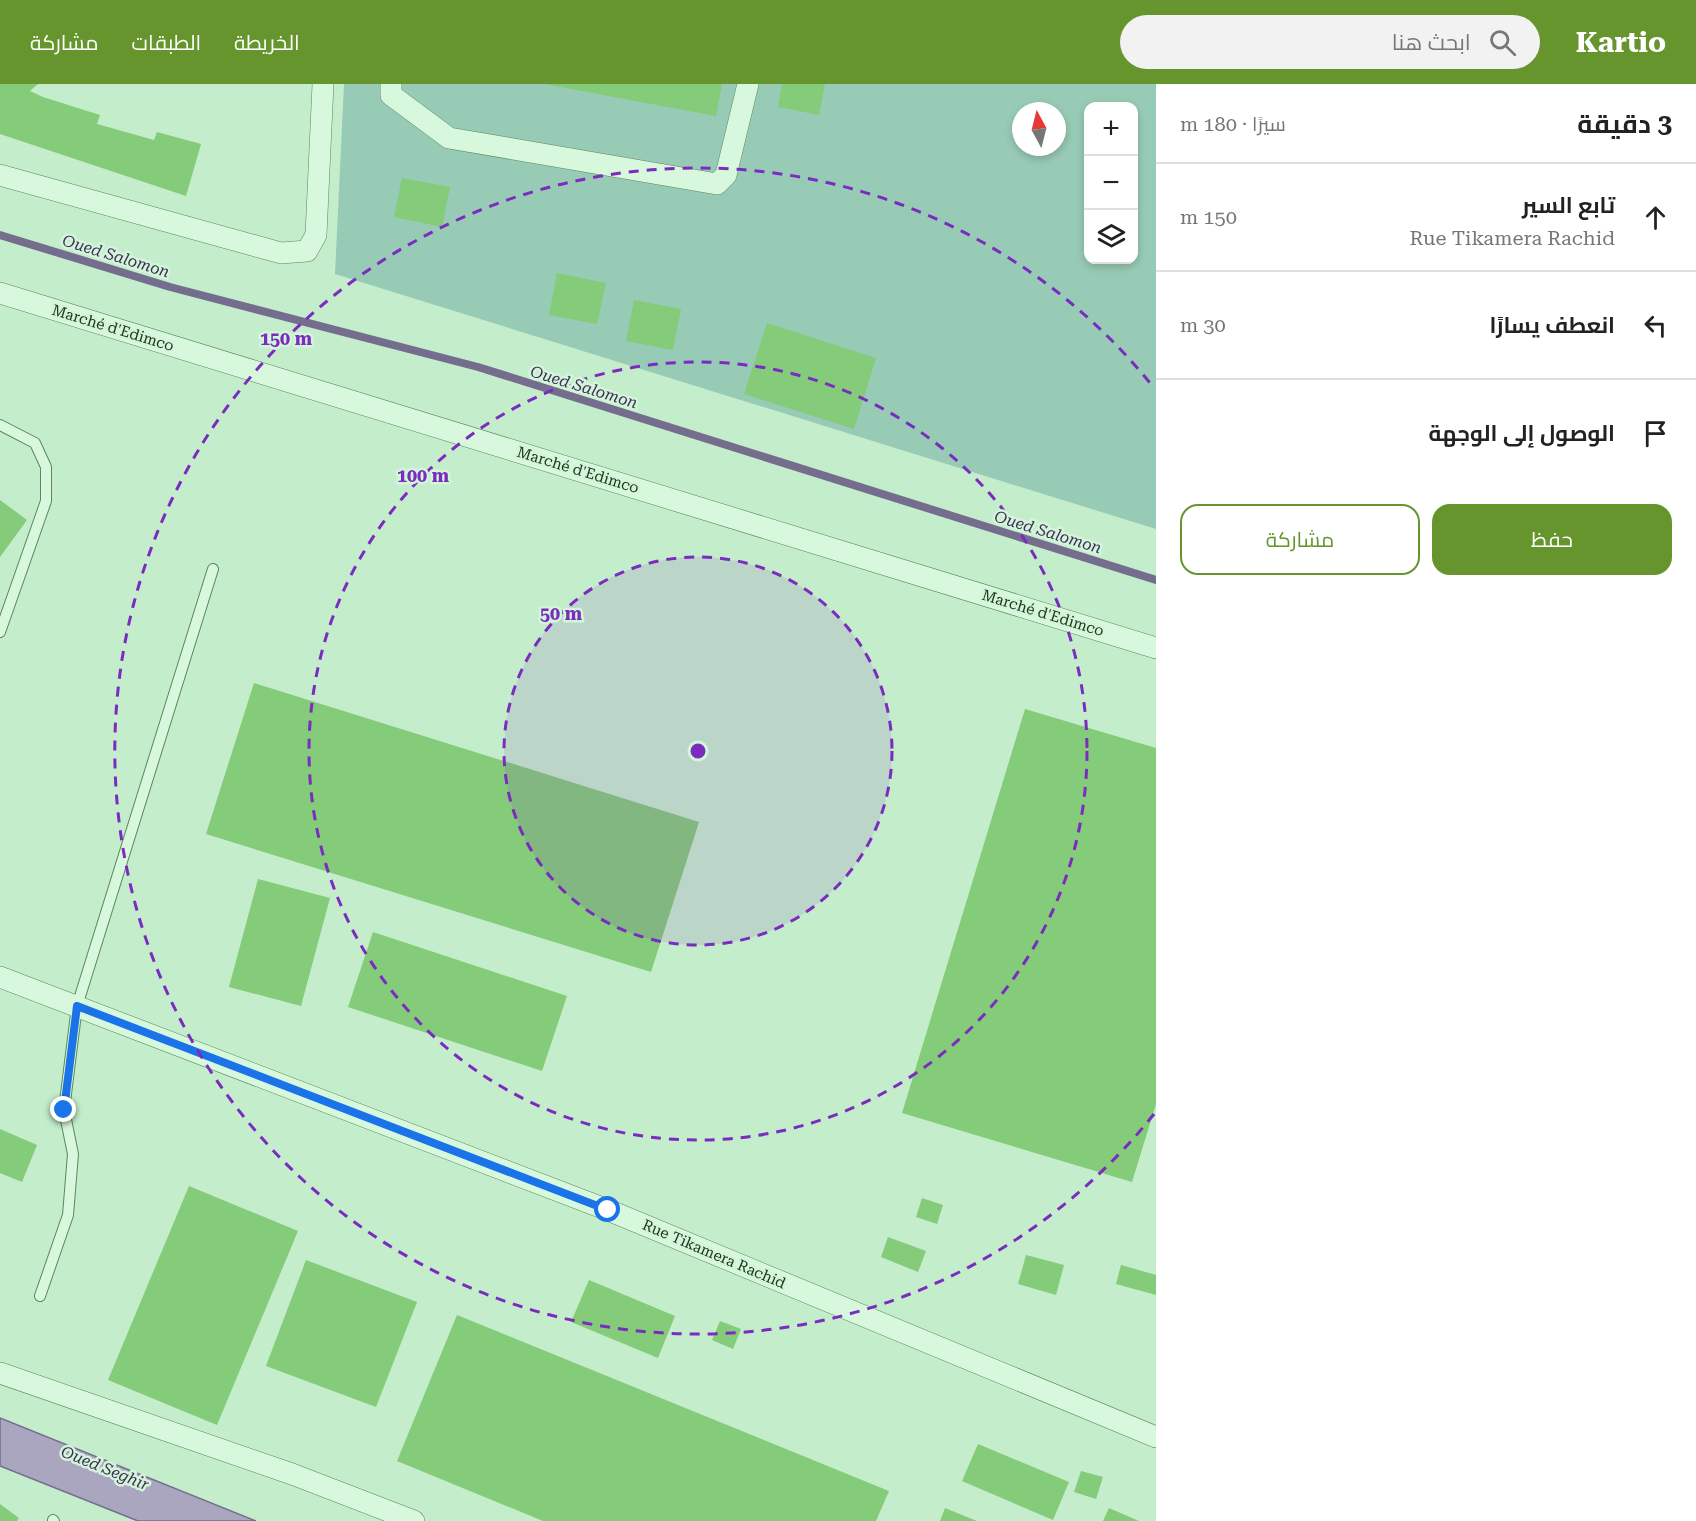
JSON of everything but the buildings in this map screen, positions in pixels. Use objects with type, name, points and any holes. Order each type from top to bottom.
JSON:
[{"type":"street","points":[[0,175],[281,253],[307,251],[316,235],[323,84]]},
{"type":"street","points":[[391,84],[391,95],[449,138],[717,184],[726,175],[748,84]]},
{"type":"street","name":"Marché d'Edimco","points":[[0,293],[1156,648]]},
{"type":"street","name":"Rue Tikamera Rachid","points":[[0,977],[608,1210],[1156,1437]]},
{"type":"street","points":[[0,1373],[292,1474],[414,1521]]},
{"type":"lane","points":[[0,425],[35,443],[46,467],[46,501],[0,632]]},
{"type":"lane","points":[[40,1296],[68,1215],[73,1154],[64,1110],[77,1006],[213,569]]},
{"type":"green space","points":[[344,84],[1156,84],[1156,529],[335,274]]},
{"type":"water","name":"Oued Seghir","points":[[0,1418],[256,1521],[138,1521],[0,1466]]},
{"type":"waterway","name":"Oued Salomon","points":[[0,235],[170,287],[478,367],[1156,580]]},
{"type":"route","points":[[64,1110],[77,1006],[608,1210]]}]
